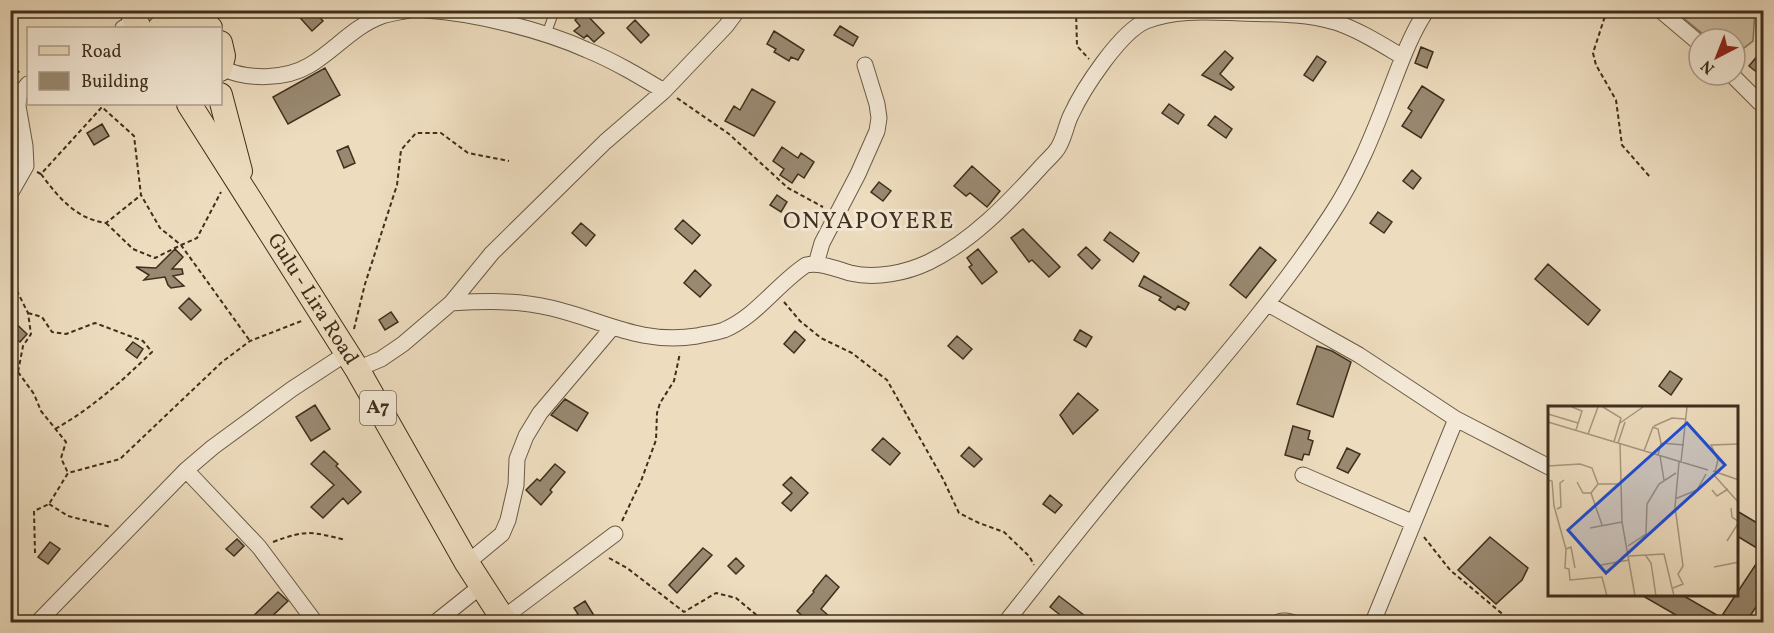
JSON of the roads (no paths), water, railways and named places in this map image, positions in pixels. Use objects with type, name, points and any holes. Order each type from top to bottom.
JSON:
[{"type":"main road","points":[[144,22],[193,19],[209,27]]},
{"type":"main road","name":"A7","points":[[222,103],[246,195]]},
{"type":"main road","name":"A7","points":[[190,105],[246,195]]},
{"type":"main road","name":"Gulu - Lira Road","points":[[246,195],[349,356],[467,563],[504,620]]},
{"type":"street","points":[[222,68],[235,74],[278,76],[309,66],[351,33],[383,15],[409,10]]},
{"type":"street","points":[[426,10],[485,20],[546,35],[586,49],[664,91]]},
{"type":"street","points":[[38,622],[186,470],[213,447],[292,389],[349,356],[381,359],[403,344],[450,303],[492,253],[605,142],[664,91],[726,26],[738,10]]},
{"type":"street","points":[[1006,622],[1132,465],[1268,304],[1332,213],[1369,143],[1403,57],[1426,10]]},
{"type":"street","points":[[1660,10],[1687,33]]},
{"type":"street","points":[[450,303],[503,300],[551,308],[612,328],[654,338],[682,338],[722,331],[733,326],[802,268],[816,264],[873,276],[908,270],[929,262],[951,249],[1009,201],[1055,152],[1073,109],[1103,63],[1132,29],[1146,21],[1178,13],[1201,12],[1275,13],[1316,18],[1362,33],[1403,57]]},
{"type":"street","points":[[816,264],[822,243],[837,218],[877,131],[879,118],[877,104],[866,65]]},
{"type":"street","points":[[10,194],[26,166],[26,146],[18,106],[19,95],[27,85]]},
{"type":"street","points":[[1744,87],[1760,103]]},
{"type":"street","points":[[1268,304],[1359,356],[1456,419],[1548,466]]},
{"type":"street","points":[[467,563],[502,534],[508,520],[516,484],[517,459],[526,436],[540,413],[612,328]]},
{"type":"street","points":[[1373,622],[1456,419]]},
{"type":"street","points":[[186,470],[259,547],[315,622]]},
{"type":"street","points":[[1302,475],[1412,522]]},
{"type":"street","points":[[504,620],[615,534]]},
{"type":"street","points":[[436,622],[481,586]]},
{"type":"lane","points":[[546,35],[555,10]]},
{"type":"lane","points":[[1272,622],[1286,617],[1299,622]]},
{"type":"district","name":"ONYAPOYERE","points":[[869,222]]}]
